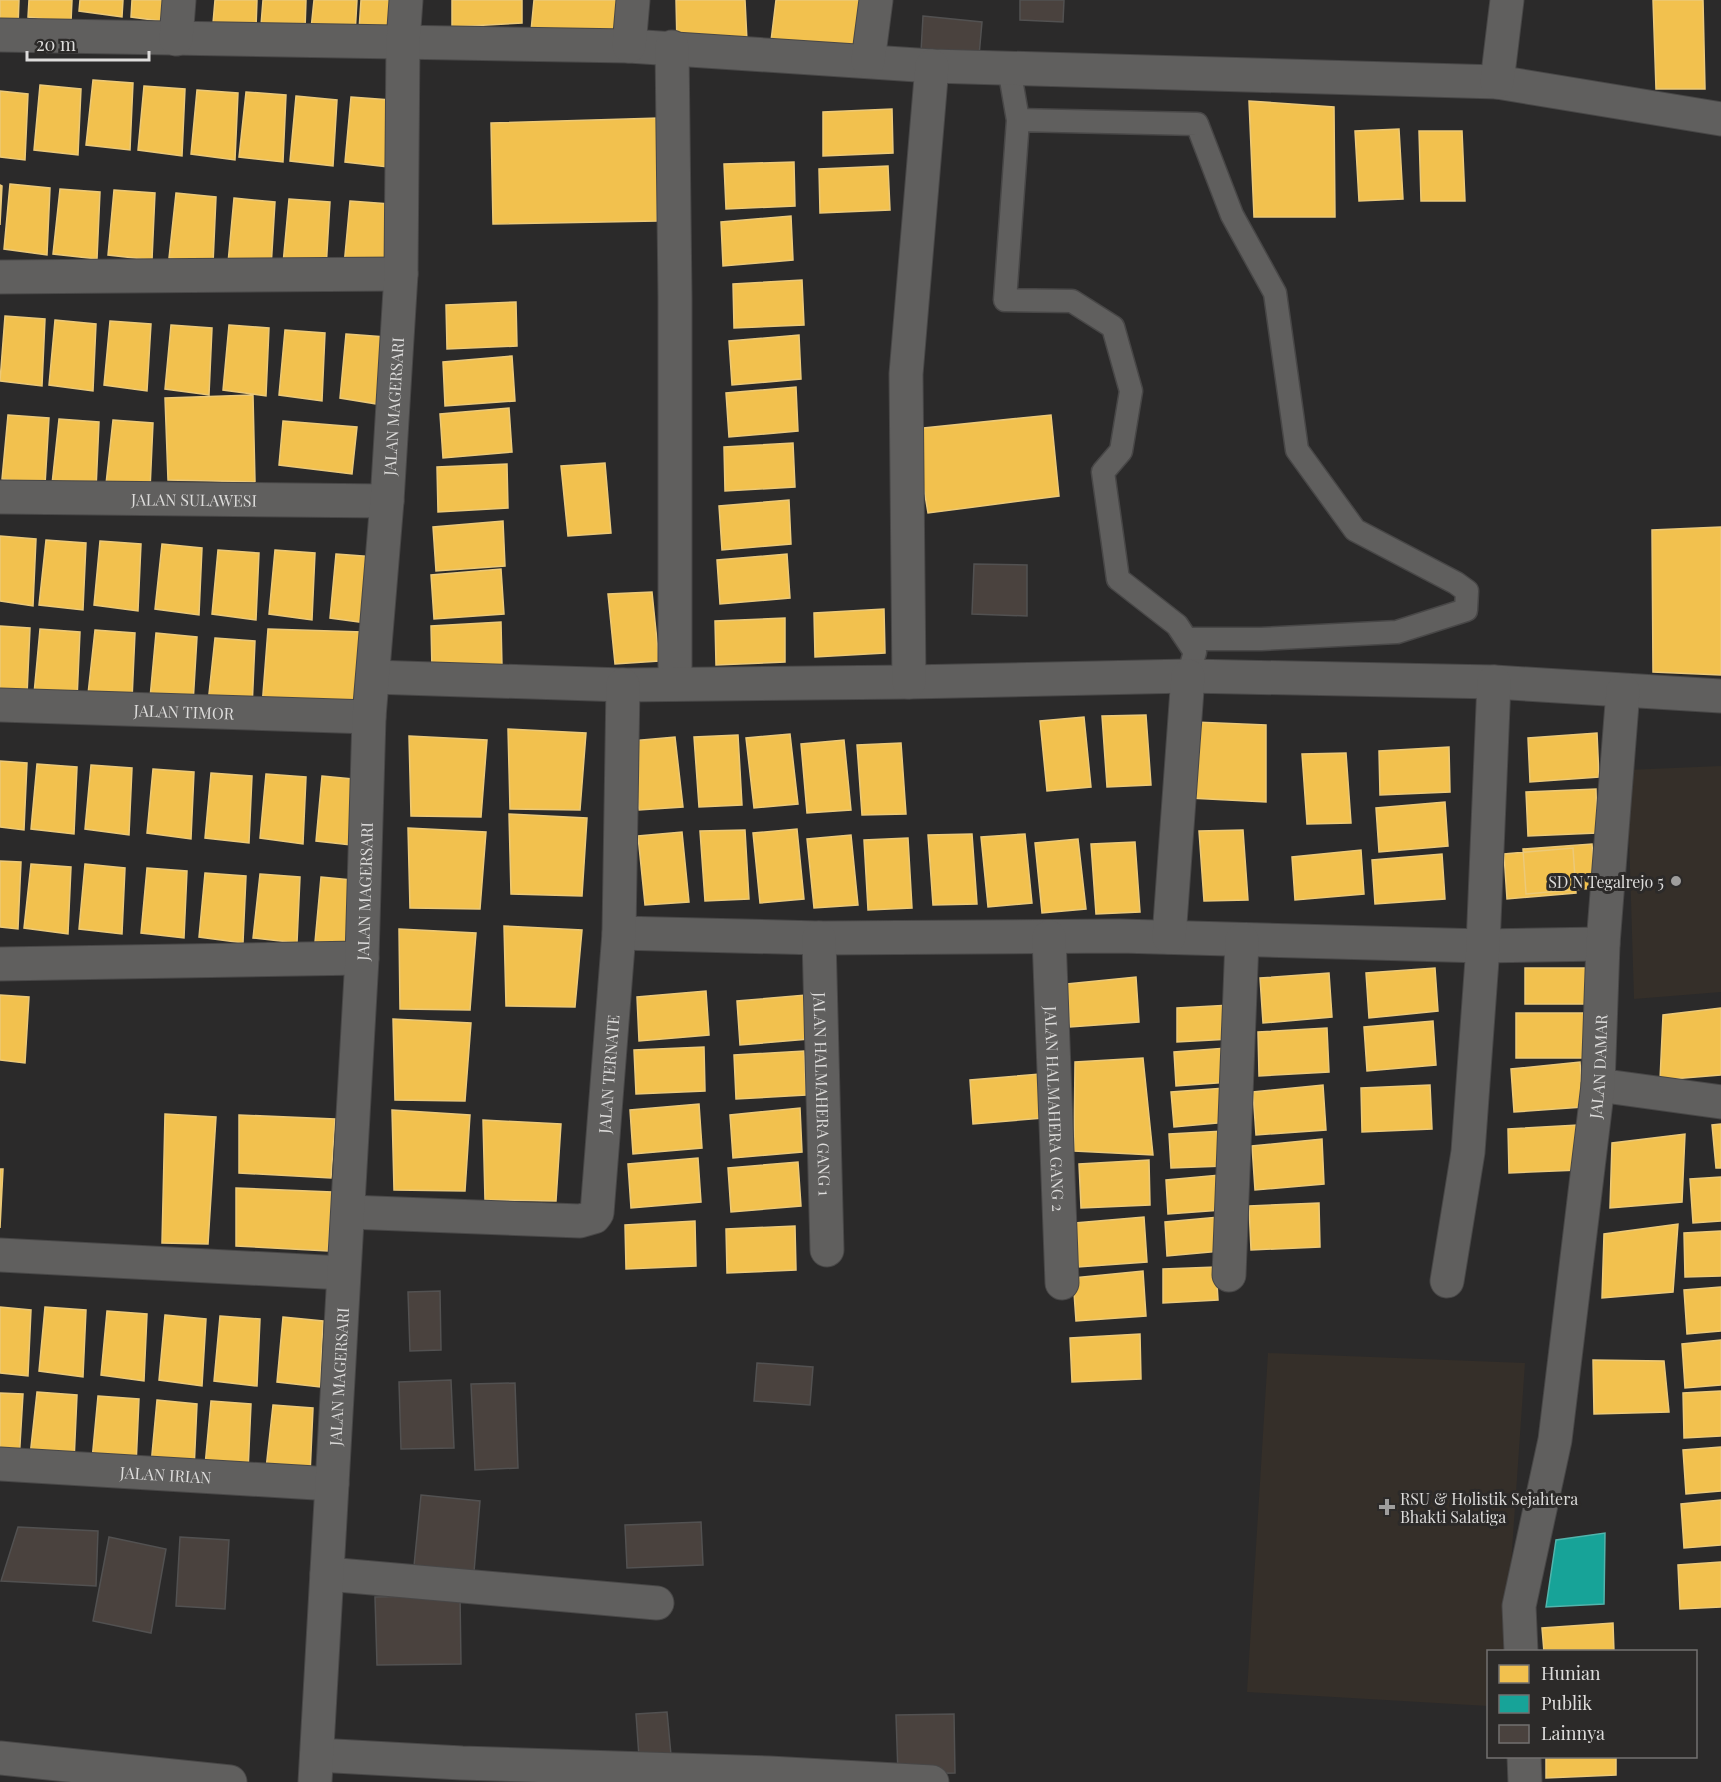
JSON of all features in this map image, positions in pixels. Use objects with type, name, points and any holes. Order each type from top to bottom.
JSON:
[{"type":"street","points":[[176,39],[179,0]]},
{"type":"street","name":"JALAN MAGERSARI","points":[[316,1769],[362,958],[369,717],[387,501],[400,274],[403,42],[406,0]]},
{"type":"street","points":[[629,46],[633,0]]},
{"type":"street","points":[[868,61],[876,0]]},
{"type":"street","points":[[1497,82],[1507,0]]},
{"type":"street","points":[[0,35],[672,47],[932,66],[1497,82],[1721,119]]},
{"type":"street","points":[[672,47],[675,297],[675,684]]},
{"type":"street","points":[[909,682],[906,374],[932,66]]},
{"type":"street","points":[[0,278],[400,274]]},
{"type":"street","name":"JALAN SULAWESI","points":[[0,497],[387,501]]},
{"type":"street","points":[[373,676],[623,685],[1188,676],[1494,682],[1721,696]]},
{"type":"street","points":[[1169,938],[1188,676]]},
{"type":"street","points":[[1447,1281],[1468,1152],[1483,946],[1494,682]]},
{"type":"street","name":"JALAN TERNATE","points":[[349,1212],[580,1221],[594,1217],[599,1206],[619,933],[623,685]]},
{"type":"street","name":"JALAN DAMAR","points":[[1521,1650],[1519,1606],[1555,1440],[1598,1085],[1603,944],[1623,691]]},
{"type":"street","name":"JALAN TIMOR","points":[[0,705],[369,717]]},
{"type":"street","points":[[619,933],[819,938],[1169,938],[1483,946],[1603,944]]},
{"type":"street","name":"JALAN HALMAHERA GANG 2","points":[[1049,937],[1062,1283]]},
{"type":"street","name":"JALAN HALMAHERA GANG 1","points":[[819,938],[827,1250]]},
{"type":"street","points":[[1228,1275],[1242,940]]},
{"type":"street","points":[[0,964],[362,958]]},
{"type":"street","points":[[1598,1085],[1721,1102]]},
{"type":"street","points":[[0,1255],[343,1273]]},
{"type":"street","name":"JALAN IRIAN","points":[[0,1464],[332,1484]]},
{"type":"street","points":[[327,1574],[657,1603]]},
{"type":"street","points":[[0,1758],[230,1782]]},
{"type":"street","points":[[1524,1758],[1525,1782]]},
{"type":"street","points":[[316,1769],[462,1763],[658,1776],[932,1782]]},
{"type":"lane","points":[[1009,68],[1018,120],[1005,300],[1072,302],[1113,327],[1131,391],[1121,451],[1103,472],[1118,579],[1177,625],[1195,652],[1188,676]]},
{"type":"lane","points":[[1018,120],[1197,124],[1232,215],[1275,292],[1297,450],[1355,530],[1467,591],[1466,610],[1397,632],[1261,639],[1186,639]]},
{"type":"shaded area","name":"SD N Tegalrejo 5","points":[[1721,766],[1721,992],[1634,999],[1627,770]]},
{"type":"shaded area","name":"RSU & Holistik Sejahtera Bhakti Salatiga","points":[[1268,1353],[1525,1363],[1505,1650],[1487,1650],[1487,1706],[1247,1692]]},
{"type":"building: Hunian","points":[[0,0],[19,0],[18,27],[0,25]]},
{"type":"building: Hunian","points":[[29,0],[72,0],[71,22],[28,17]]},
{"type":"building: Hunian","points":[[80,0],[123,0],[122,17],[79,11]]},
{"type":"building: Hunian","points":[[132,0],[176,0],[175,23],[131,17]]},
{"type":"building: Hunian","points":[[215,0],[257,0],[256,28],[213,23]]},
{"type":"building: Hunian","points":[[263,0],[306,0],[305,30],[261,25]]},
{"type":"building: Hunian","points":[[314,0],[357,0],[355,35],[311,29]]},
{"type":"building: Hunian","points":[[361,0],[403,0],[402,34],[359,30]]},
{"type":"building: Hunian","points":[[452,0],[522,0],[522,23],[452,27]]},
{"type":"building: Hunian","points":[[534,0],[623,0],[620,40],[531,31]]},
{"type":"building: Hunian","points":[[676,0],[745,0],[747,41],[677,45]]},
{"type":"building: Hunian","points":[[776,0],[864,0],[861,50],[771,41]]},
{"type":"building: Hunian","points":[[1653,0],[1703,0],[1705,89],[1656,89]]},
{"type":"building: Hunian","points":[[93,80],[133,83],[130,150],[86,145]]},
{"type":"building: Hunian","points":[[40,85],[81,89],[78,155],[34,150]]},
{"type":"building: Hunian","points":[[144,86],[185,89],[182,156],[138,150]]},
{"type":"building: Hunian","points":[[197,90],[238,93],[235,160],[191,154]]},
{"type":"building: Hunian","points":[[0,91],[28,94],[25,160],[0,157]]},
{"type":"building: Hunian","points":[[246,92],[286,95],[283,162],[239,157]]},
{"type":"building: Hunian","points":[[296,96],[337,100],[333,166],[290,161]]},
{"type":"building: Hunian","points":[[351,97],[391,100],[388,167],[345,162]]},
{"type":"building: Hunian","points":[[1249,101],[1334,107],[1335,217],[1254,217]]},
{"type":"building: Hunian","points":[[892,109],[893,153],[823,156],[823,112]]},
{"type":"building: Hunian","points":[[659,118],[657,221],[493,224],[491,123]]},
{"type":"building: Hunian","points":[[1399,129],[1403,199],[1359,201],[1355,131]]},
{"type":"building: Hunian","points":[[1419,131],[1462,131],[1465,201],[1421,201]]},
{"type":"building: Hunian","points":[[794,162],[795,206],[726,209],[724,164]]},
{"type":"building: Hunian","points":[[888,166],[890,210],[820,213],[819,169]]},
{"type":"building: Hunian","points":[[10,184],[50,188],[47,255],[4,249]]},
{"type":"building: Hunian","points":[[0,185],[2,186],[0,225]]},
{"type":"building: Hunian","points":[[60,189],[100,192],[97,259],[53,254]]},
{"type":"building: Hunian","points":[[114,190],[155,193],[152,260],[108,255]]},
{"type":"building: Hunian","points":[[176,193],[216,197],[213,264],[169,258]]},
{"type":"building: Hunian","points":[[234,198],[275,202],[271,268],[228,263]]},
{"type":"building: Hunian","points":[[289,199],[330,202],[326,269],[283,264]]},
{"type":"building: Hunian","points":[[350,201],[390,204],[387,272],[344,266]]},
{"type":"building: Hunian","points":[[791,216],[793,260],[723,266],[721,222]]},
{"type":"building: Hunian","points":[[802,280],[804,325],[734,328],[733,284]]},
{"type":"building: Hunian","points":[[516,302],[517,346],[447,349],[446,305]]},
{"type":"building: Hunian","points":[[5,316],[45,319],[42,386],[0,381]]},
{"type":"building: Hunian","points":[[55,320],[96,324],[93,391],[49,385]]},
{"type":"building: Hunian","points":[[110,321],[151,324],[147,391],[104,385]]},
{"type":"building: Hunian","points":[[171,325],[212,328],[209,395],[165,389]]},
{"type":"building: Hunian","points":[[229,325],[269,328],[266,396],[223,390]]},
{"type":"building: Hunian","points":[[285,330],[325,333],[322,401],[279,395]]},
{"type":"building: Hunian","points":[[346,334],[386,337],[383,405],[340,398]]},
{"type":"building: Hunian","points":[[799,335],[801,379],[732,385],[729,341]]},
{"type":"building: Hunian","points":[[512,356],[515,401],[445,406],[443,362]]},
{"type":"building: Hunian","points":[[796,387],[798,431],[729,437],[726,393]]},
{"type":"building: Hunian","points":[[253,395],[255,482],[168,480],[165,398]]},
{"type":"building: Hunian","points":[[509,408],[512,452],[443,458],[440,414]]},
{"type":"building: Hunian","points":[[8,415],[49,418],[45,485],[2,479]]},
{"type":"building: Hunian","points":[[1051,415],[1059,496],[928,513],[914,429]]},
{"type":"building: Hunian","points":[[59,419],[99,422],[96,490],[52,484]]},
{"type":"building: Hunian","points":[[113,420],[153,423],[150,490],[106,484]]},
{"type":"building: Hunian","points":[[283,421],[357,427],[352,474],[279,465]]},
{"type":"building: Hunian","points":[[793,443],[795,487],[725,491],[724,447]]},
{"type":"building: Hunian","points":[[605,463],[611,533],[568,536],[561,466]]},
{"type":"building: Hunian","points":[[507,464],[508,508],[438,512],[437,467]]},
{"type":"building: Hunian","points":[[789,500],[791,544],[722,550],[719,506]]},
{"type":"building: Hunian","points":[[503,521],[505,566],[436,571],[433,527]]},
{"type":"building: Hunian","points":[[1721,527],[1721,675],[1653,672],[1652,530]]},
{"type":"building: Hunian","points":[[0,536],[36,539],[33,606],[0,601]]},
{"type":"building: Hunian","points":[[46,540],[86,543],[83,610],[39,605]]},
{"type":"building: Hunian","points":[[100,541],[141,544],[138,611],[94,605]]},
{"type":"building: Hunian","points":[[162,544],[202,548],[199,615],[155,609]]},
{"type":"building: Hunian","points":[[218,550],[259,553],[256,620],[212,614]]},
{"type":"building: Hunian","points":[[275,550],[315,553],[312,620],[269,614]]},
{"type":"building: Hunian","points":[[336,554],[376,557],[373,624],[330,618]]},
{"type":"building: Hunian","points":[[787,554],[790,598],[720,604],[717,560]]},
{"type":"building: Hunian","points":[[501,569],[504,614],[434,619],[431,575]]},
{"type":"building: Hunian","points":[[652,592],[659,661],[615,664],[608,594]]},
{"type":"building: Hunian","points":[[884,609],[885,653],[815,657],[814,613]]},
{"type":"building: Hunian","points":[[785,618],[785,662],[716,665],[715,621]]},
{"type":"building: Hunian","points":[[501,622],[502,667],[432,670],[431,626]]},
{"type":"building: Hunian","points":[[0,626],[30,628],[27,695],[0,691]]},
{"type":"building: Hunian","points":[[40,629],[80,632],[77,700],[34,694]]},
{"type":"building: Hunian","points":[[268,629],[363,632],[361,711],[262,707]]},
{"type":"building: Hunian","points":[[95,630],[135,633],[132,700],[88,694]]},
{"type":"building: Hunian","points":[[156,633],[197,637],[193,704],[150,698]]},
{"type":"building: Hunian","points":[[215,638],[255,641],[252,709],[208,703]]},
{"type":"building: Hunian","points":[[1146,715],[1151,785],[1107,787],[1102,716]]},
{"type":"building: Hunian","points":[[1084,717],[1091,787],[1047,791],[1040,721]]},
{"type":"building: Hunian","points":[[1194,722],[1266,725],[1266,802],[1189,798]]},
{"type":"building: Hunian","points":[[508,729],[586,733],[580,810],[510,809]]},
{"type":"building: Hunian","points":[[1597,733],[1599,777],[1530,782],[1528,738]]},
{"type":"building: Hunian","points":[[790,734],[798,804],[754,808],[746,738]]},
{"type":"building: Hunian","points":[[738,735],[742,805],[699,807],[694,737]]},
{"type":"building: Hunian","points":[[409,736],[487,740],[481,817],[411,816]]},
{"type":"building: Hunian","points":[[675,737],[683,807],[639,810],[631,741]]},
{"type":"building: Hunian","points":[[844,740],[851,810],[807,813],[801,744]]},
{"type":"building: Hunian","points":[[901,743],[906,814],[862,815],[857,745]]},
{"type":"building: Hunian","points":[[1449,747],[1450,792],[1380,795],[1379,751]]},
{"type":"building: Hunian","points":[[1346,753],[1351,823],[1307,824],[1302,754]]},
{"type":"building: Hunian","points":[[0,761],[27,763],[24,830],[0,827]]},
{"type":"building: Hunian","points":[[37,764],[77,767],[74,834],[31,829]]},
{"type":"building: Hunian","points":[[91,765],[132,768],[129,835],[85,829]]},
{"type":"building: Hunian","points":[[153,769],[194,772],[191,839],[147,833]]},
{"type":"building: Hunian","points":[[211,773],[252,776],[249,843],[205,838]]},
{"type":"building: Hunian","points":[[266,774],[306,777],[303,844],[260,838]]},
{"type":"building: Hunian","points":[[322,776],[363,780],[360,846],[316,841]]},
{"type":"building: Hunian","points":[[1596,789],[1597,833],[1528,836],[1526,792]]},
{"type":"building: Hunian","points":[[1445,802],[1448,846],[1379,852],[1376,808]]},
{"type":"building: Hunian","points":[[509,814],[587,818],[582,896],[511,894]]},
{"type":"building: Hunian","points":[[408,828],[486,832],[480,909],[410,908]]},
{"type":"building: Hunian","points":[[797,829],[804,899],[760,903],[753,833]]},
{"type":"building: Hunian","points":[[745,830],[749,899],[705,901],[700,831]]},
{"type":"building: Hunian","points":[[1243,830],[1248,900],[1204,901],[1199,831]]},
{"type":"building: Hunian","points":[[682,832],[689,902],[645,905],[638,836]]},
{"type":"building: Hunian","points":[[972,834],[977,904],[933,905],[928,835]]},
{"type":"building: Hunian","points":[[1025,834],[1032,903],[988,907],[981,837]]},
{"type":"building: Hunian","points":[[851,835],[858,905],[814,908],[807,839]]},
{"type":"building: Hunian","points":[[908,838],[912,908],[868,910],[864,840]]},
{"type":"building: Hunian","points":[[1078,839],[1086,909],[1042,913],[1035,843]]},
{"type":"building: Hunian","points":[[1135,842],[1140,912],[1096,914],[1091,844]]},
{"type":"building: Hunian","points":[[1592,844],[1595,888],[1526,894],[1523,849]]},
{"type":"building: Hunian","points":[[1573,848],[1576,893],[1507,899],[1504,854]]},
{"type":"building: Hunian","points":[[1361,850],[1364,894],[1295,900],[1292,857]]},
{"type":"building: Hunian","points":[[1442,854],[1445,899],[1375,904],[1372,860]]},
{"type":"building: Hunian","points":[[0,861],[21,862],[18,929],[0,927]]},
{"type":"building: Hunian","points":[[31,864],[71,867],[68,934],[24,928]]},
{"type":"building: Hunian","points":[[85,864],[125,868],[122,934],[79,929]]},
{"type":"building: Hunian","points":[[147,868],[187,871],[184,938],[141,933]]},
{"type":"building: Hunian","points":[[205,873],[246,876],[243,943],[199,937]]},
{"type":"building: Hunian","points":[[260,874],[300,877],[297,943],[253,938]]},
{"type":"building: Hunian","points":[[321,877],[362,881],[358,947],[315,942]]},
{"type":"building: Hunian","points":[[504,926],[582,930],[575,1007],[506,1006]]},
{"type":"building: Hunian","points":[[399,929],[476,933],[470,1010],[400,1009]]},
{"type":"building: Hunian","points":[[1435,968],[1438,1011],[1369,1018],[1366,973]]},
{"type":"building: Hunian","points":[[1525,968],[1594,968],[1594,1004],[1525,1004]]},
{"type":"building: Hunian","points":[[1329,973],[1332,1017],[1263,1023],[1260,978]]},
{"type":"building: Hunian","points":[[1136,977],[1139,1022],[1070,1027],[1067,984]]},
{"type":"building: Hunian","points":[[706,991],[709,1035],[639,1041],[637,997]]},
{"type":"building: Hunian","points":[[0,995],[29,997],[25,1063],[0,1060]]},
{"type":"building: Hunian","points":[[806,995],[809,1039],[740,1045],[737,1001]]},
{"type":"building: Hunian","points":[[1231,1005],[1231,1039],[1177,1042],[1177,1008]]},
{"type":"building: Hunian","points":[[1721,1008],[1721,1075],[1660,1080],[1663,1015]]},
{"type":"building: Hunian","points":[[1516,1013],[1588,1013],[1589,1058],[1516,1058]]},
{"type":"building: Hunian","points":[[393,1019],[471,1023],[465,1101],[395,1100]]},
{"type":"building: Hunian","points":[[1433,1021],[1436,1065],[1367,1071],[1364,1027]]},
{"type":"building: Hunian","points":[[1327,1028],[1329,1072],[1259,1076],[1258,1032]]},
{"type":"building: Hunian","points":[[704,1047],[705,1091],[636,1094],[634,1050]]},
{"type":"building: Hunian","points":[[1227,1048],[1230,1082],[1176,1086],[1174,1052]]},
{"type":"building: Hunian","points":[[804,1051],[806,1095],[736,1099],[734,1055]]},
{"type":"building: Hunian","points":[[1143,1058],[1153,1155],[1074,1151],[1075,1062]]},
{"type":"building: Hunian","points":[[1580,1062],[1583,1107],[1514,1112],[1511,1069]]},
{"type":"building: Hunian","points":[[1040,1074],[1043,1118],[973,1124],[970,1080]]},
{"type":"building: Hunian","points":[[1323,1085],[1326,1130],[1256,1135],[1253,1092]]},
{"type":"building: Hunian","points":[[1430,1085],[1432,1129],[1362,1132],[1361,1088]]},
{"type":"building: Hunian","points":[[1225,1088],[1228,1122],[1174,1127],[1171,1092]]},
{"type":"building: Hunian","points":[[699,1104],[702,1148],[633,1154],[630,1110]]},
{"type":"building: Hunian","points":[[800,1108],[802,1152],[733,1158],[730,1115]]},
{"type":"building: Hunian","points":[[392,1110],[470,1115],[465,1191],[394,1190]]},
{"type":"building: Hunian","points":[[165,1114],[216,1117],[208,1244],[162,1243]]},
{"type":"building: Hunian","points":[[239,1115],[335,1119],[331,1178],[239,1173]]},
{"type":"building: Hunian","points":[[483,1120],[561,1124],[556,1201],[485,1200]]},
{"type":"building: Hunian","points":[[1721,1124],[1721,1168],[1716,1168],[1712,1125]]},
{"type":"building: Hunian","points":[[1578,1125],[1579,1170],[1509,1173],[1508,1129]]},
{"type":"building: Hunian","points":[[1224,1131],[1225,1166],[1171,1168],[1169,1134]]},
{"type":"building: Hunian","points":[[1685,1134],[1682,1202],[1610,1208],[1612,1143]]},
{"type":"building: Hunian","points":[[1322,1139],[1324,1184],[1255,1190],[1252,1146]]},
{"type":"building: Hunian","points":[[698,1158],[701,1202],[631,1208],[628,1164]]},
{"type":"building: Hunian","points":[[1149,1160],[1150,1205],[1081,1208],[1079,1164]]},
{"type":"building: Hunian","points":[[798,1162],[801,1206],[731,1212],[728,1168]]},
{"type":"building: Hunian","points":[[0,1169],[3,1169],[0,1228]]},
{"type":"building: Hunian","points":[[1220,1175],[1222,1210],[1168,1214],[1166,1180]]},
{"type":"building: Hunian","points":[[1721,1177],[1721,1221],[1693,1223],[1690,1179]]},
{"type":"building: Hunian","points":[[236,1188],[332,1192],[328,1251],[236,1246]]},
{"type":"building: Hunian","points":[[1319,1203],[1320,1247],[1251,1250],[1249,1206]]},
{"type":"building: Hunian","points":[[1144,1217],[1147,1262],[1078,1267],[1075,1223]]},
{"type":"building: Hunian","points":[[1219,1217],[1221,1251],[1167,1256],[1165,1222]]},
{"type":"building: Hunian","points":[[695,1221],[696,1266],[626,1269],[625,1225]]},
{"type":"building: Hunian","points":[[1678,1224],[1673,1292],[1602,1298],[1604,1234]]},
{"type":"building: Hunian","points":[[795,1226],[796,1270],[727,1273],[726,1229]]},
{"type":"building: Hunian","points":[[1721,1231],[1721,1276],[1685,1277],[1684,1233]]},
{"type":"building: Hunian","points":[[1216,1267],[1218,1300],[1163,1303],[1163,1269]]},
{"type":"building: Hunian","points":[[1143,1271],[1146,1316],[1076,1321],[1073,1278]]},
{"type":"building: Hunian","points":[[1721,1287],[1721,1331],[1687,1334],[1684,1290]]},
{"type":"building: Hunian","points":[[0,1307],[31,1310],[28,1376],[0,1373]]},
{"type":"building: Hunian","points":[[45,1307],[86,1310],[83,1377],[39,1371]]},
{"type":"building: Hunian","points":[[107,1311],[147,1314],[144,1381],[101,1375]]},
{"type":"building: Hunian","points":[[165,1315],[206,1319],[202,1386],[159,1380]]},
{"type":"building: Hunian","points":[[220,1316],[260,1319],[257,1386],[214,1381]]},
{"type":"building: Hunian","points":[[283,1317],[323,1321],[320,1387],[277,1382]]},
{"type":"building: Hunian","points":[[1140,1334],[1141,1379],[1072,1382],[1070,1338]]},
{"type":"building: Hunian","points":[[1721,1340],[1721,1385],[1685,1388],[1682,1344]]},
{"type":"building: Hunian","points":[[1593,1360],[1664,1361],[1669,1412],[1594,1414]]},
{"type":"building: Hunian","points":[[1721,1391],[1721,1436],[1684,1438],[1683,1393]]},
{"type":"building: Hunian","points":[[37,1392],[77,1395],[74,1462],[30,1456]]},
{"type":"building: Hunian","points":[[0,1393],[23,1394],[19,1462],[0,1459]]},
{"type":"building: Hunian","points":[[98,1396],[139,1399],[136,1466],[92,1460]]},
{"type":"building: Hunian","points":[[157,1400],[197,1404],[194,1471],[151,1465]]},
{"type":"building: Hunian","points":[[211,1401],[251,1404],[248,1472],[205,1466]]},
{"type":"building: Hunian","points":[[273,1405],[313,1408],[310,1475],[266,1469]]},
{"type":"building: Hunian","points":[[1721,1447],[1721,1491],[1686,1494],[1683,1450]]},
{"type":"building: Hunian","points":[[1721,1500],[1721,1545],[1684,1548],[1681,1504]]},
{"type":"building: Hunian","points":[[1721,1562],[1721,1607],[1680,1609],[1678,1565]]},
{"type":"building: Hunian","points":[[1613,1623],[1614,1650],[1544,1650],[1542,1628]]},
{"type":"building: Hunian","points":[[1546,1758],[1616,1758],[1616,1775],[1546,1778]]},
{"type":"building: Publik","points":[[1605,1533],[1604,1604],[1546,1607],[1556,1540]]},
{"type":"building: Lainnya","points":[[1020,0],[1064,0],[1063,22],[1020,20]]},
{"type":"building: Lainnya","points":[[923,16],[982,22],[979,56],[921,52]]},
{"type":"building: Lainnya","points":[[974,564],[1027,565],[1027,616],[972,614]]},
{"type":"building: Lainnya","points":[[440,1291],[441,1350],[410,1351],[408,1292]]},
{"type":"building: Lainnya","points":[[757,1363],[813,1367],[810,1405],[754,1401]]},
{"type":"building: Lainnya","points":[[451,1380],[454,1448],[401,1449],[399,1382]]},
{"type":"building: Lainnya","points":[[515,1383],[518,1468],[475,1470],[471,1384]]},
{"type":"building: Lainnya","points":[[421,1495],[480,1501],[474,1572],[414,1566]]},
{"type":"building: Lainnya","points":[[701,1522],[703,1565],[627,1568],[625,1525]]},
{"type":"building: Lainnya","points":[[18,1527],[98,1531],[96,1586],[1,1581]]},
{"type":"building: Lainnya","points":[[109,1537],[166,1549],[151,1633],[93,1621]]},
{"type":"building: Lainnya","points":[[180,1537],[229,1540],[225,1609],[176,1606]]},
{"type":"building: Lainnya","points":[[460,1595],[461,1664],[377,1665],[375,1597]]},
{"type":"building: Lainnya","points":[[667,1712],[671,1755],[639,1757],[636,1714]]},
{"type":"building: Lainnya","points":[[954,1714],[955,1773],[898,1774],[896,1715]]},
{"type":"place","name":"SD N Tegalrejo 5","points":[[1676,881]]},
{"type":"place","name":"RSU & Holistik Sejahtera Bhakti Salatiga","points":[[1387,1507]]}]
